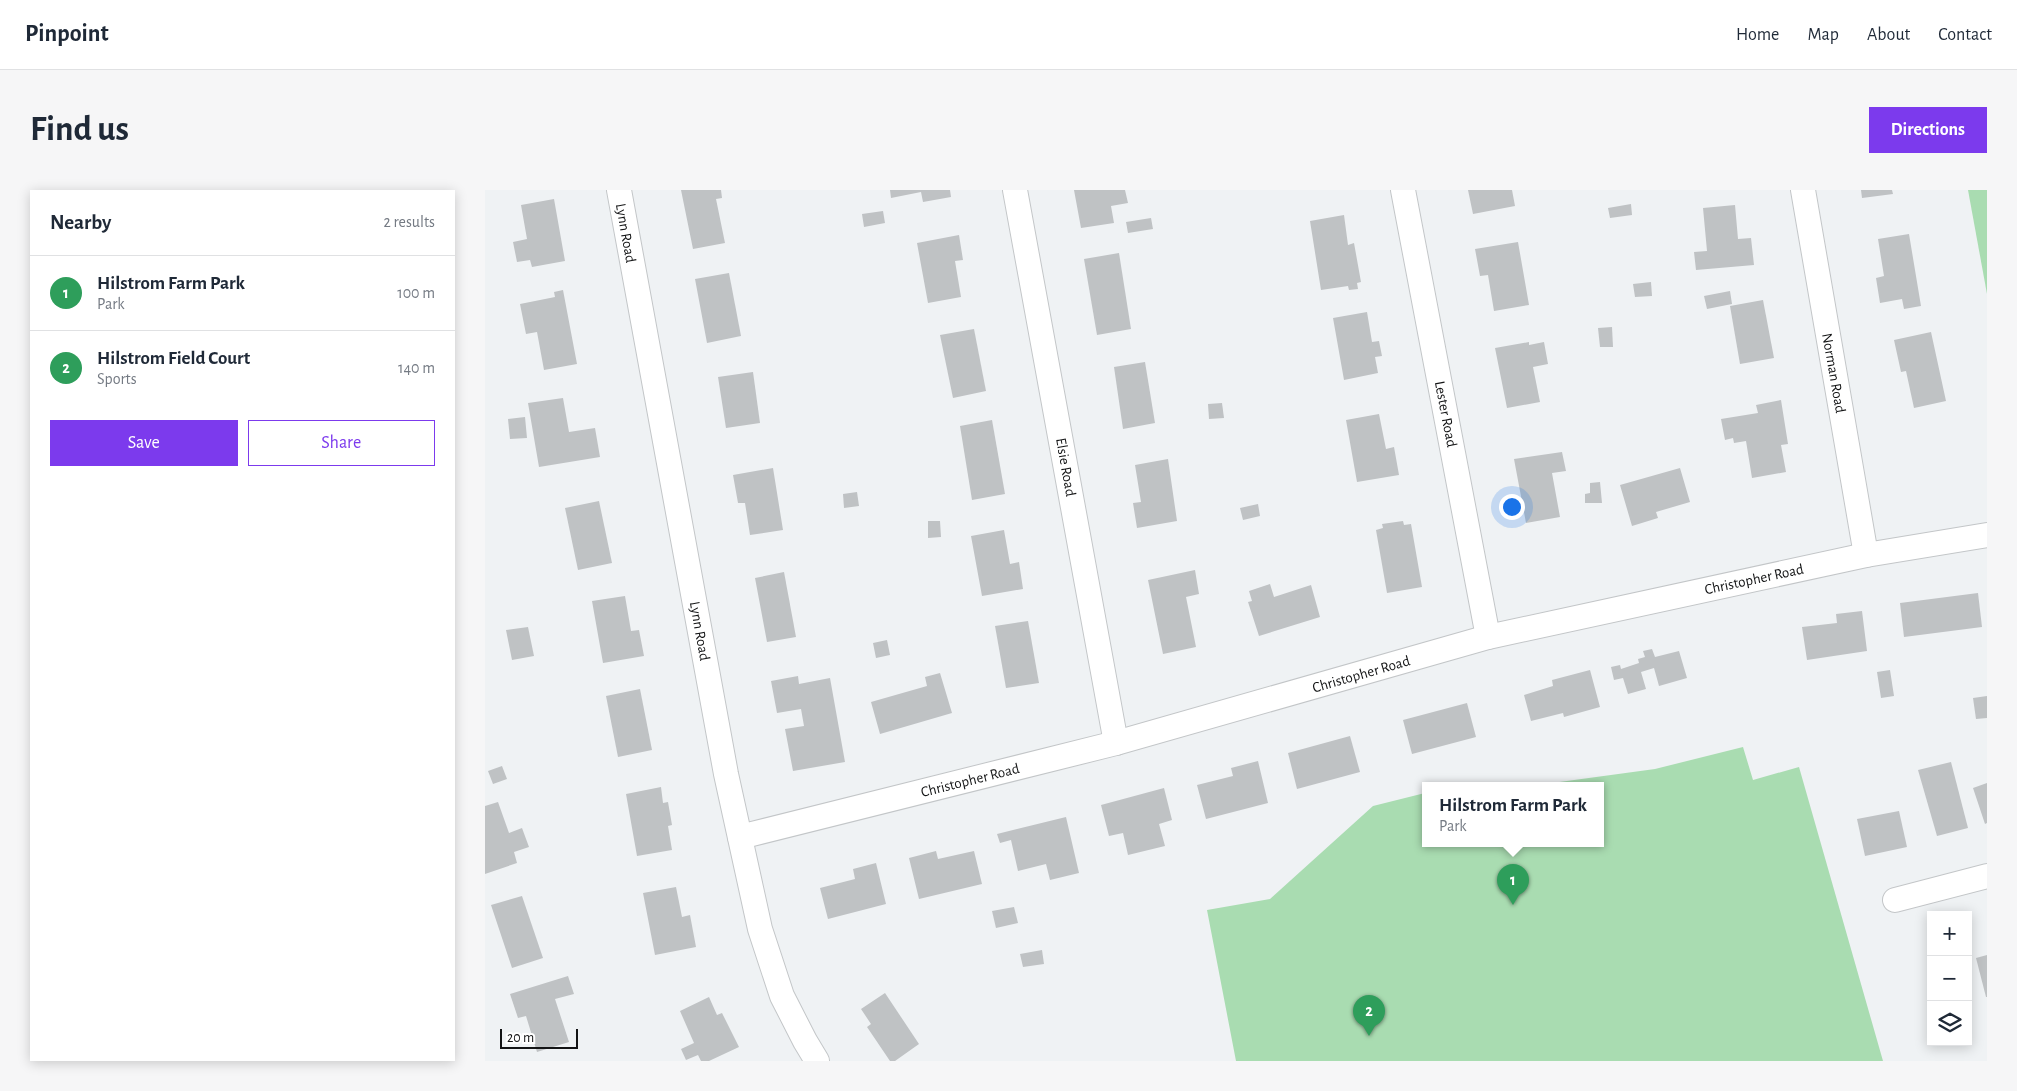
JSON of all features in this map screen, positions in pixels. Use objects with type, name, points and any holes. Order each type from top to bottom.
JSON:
[{"type":"street","name":"Lynn Road","points":[[619,190],[719,737],[760,928],[782,996],[805,1042],[817,1061]]},
{"type":"street","name":"Elsie Road","points":[[1015,190],[1116,743]]},
{"type":"street","name":"Lester Road","points":[[1403,190],[1488,637]]},
{"type":"street","name":"Norman Road","points":[[1803,190],[1865,555]]},
{"type":"street","name":"Christopher Road","points":[[740,838],[1116,743],[1488,637],[1865,555],[1987,535]]},
{"type":"street","points":[[1895,900],[1987,876]]},
{"type":"green space","points":[[1968,190],[1987,190],[1987,294]]},
{"type":"green space","points":[[1743,747],[1753,780],[1799,767],[1883,1061],[1236,1061],[1207,910],[1270,899],[1373,806],[1422,794],[1422,847],[1604,847],[1604,782],[1559,782],[1655,769]]},
{"type":"building","points":[[681,190],[721,190],[722,198],[716,199],[725,243],[693,249]]},
{"type":"building","points":[[890,190],[950,190],[951,197],[923,202],[921,192],[891,198]]},
{"type":"building","points":[[1074,190],[1125,190],[1128,203],[1111,206],[1114,223],[1081,228]]},
{"type":"building","points":[[1468,190],[1512,190],[1515,206],[1473,214]]},
{"type":"building","points":[[1861,190],[1892,190],[1893,194],[1862,198]]},
{"type":"building","points":[[554,199],[565,261],[532,267],[530,260],[517,262],[513,242],[527,239],[521,205]]},
{"type":"building","points":[[1631,204],[1632,215],[1610,218],[1608,208]]},
{"type":"building","points":[[1735,205],[1738,239],[1751,238],[1754,265],[1696,270],[1694,252],[1707,251],[1703,208]]},
{"type":"building","points":[[883,211],[885,223],[864,227],[862,214]]},
{"type":"building","points":[[1344,215],[1348,245],[1354,243],[1361,282],[1357,283],[1358,289],[1349,290],[1348,286],[1321,290],[1310,221]]},
{"type":"building","points":[[1151,218],[1153,229],[1128,233],[1126,222]]},
{"type":"building","points":[[1909,234],[1921,306],[1904,309],[1902,299],[1880,303],[1876,278],[1884,276],[1878,239]]},
{"type":"building","points":[[959,235],[963,260],[955,261],[961,297],[928,303],[917,243]]},
{"type":"building","points":[[1518,242],[1529,305],[1494,311],[1488,275],[1480,276],[1475,249]]},
{"type":"building","points":[[1119,253],[1131,329],[1097,335],[1084,259]]},
{"type":"building","points":[[729,273],[741,336],[707,343],[695,279]]},
{"type":"building","points":[[1651,282],[1652,296],[1635,297],[1633,284]]},
{"type":"building","points":[[563,290],[577,364],[544,370],[537,332],[526,334],[520,304],[555,297],[554,292]]},
{"type":"building","points":[[1730,291],[1732,304],[1707,309],[1704,296]]},
{"type":"building","points":[[1763,300],[1774,358],[1740,364],[1730,306]]},
{"type":"building","points":[[1367,312],[1372,342],[1379,341],[1382,356],[1375,357],[1378,373],[1344,380],[1333,318]]},
{"type":"building","points":[[1612,327],[1613,347],[1600,347],[1598,328]]},
{"type":"building","points":[[974,329],[986,391],[953,398],[940,335]]},
{"type":"building","points":[[1931,332],[1946,401],[1914,408],[1906,371],[1901,372],[1894,340]]},
{"type":"building","points":[[1529,342],[1529,345],[1544,342],[1548,364],[1533,367],[1540,402],[1507,408],[1495,348]]},
{"type":"building","points":[[1145,362],[1155,423],[1123,429],[1114,367]]},
{"type":"building","points":[[753,372],[760,423],[726,428],[718,377]]},
{"type":"building","points":[[563,398],[569,432],[595,428],[600,457],[539,467],[528,403]]},
{"type":"building","points":[[1781,400],[1788,444],[1781,445],[1786,472],[1752,478],[1746,441],[1734,443],[1733,438],[1725,440],[1721,419],[1758,413],[1756,405]]},
{"type":"building","points":[[1222,403],[1224,418],[1209,419],[1208,404]]},
{"type":"building","points":[[1379,414],[1386,449],[1394,447],[1399,475],[1357,482],[1346,420]]},
{"type":"building","points":[[525,417],[527,438],[510,439],[508,419]]},
{"type":"building","points":[[992,420],[1005,494],[972,500],[960,426]]},
{"type":"building","points":[[1562,452],[1566,471],[1552,473],[1560,517],[1526,523],[1514,459]]},
{"type":"building","points":[[1168,459],[1177,521],[1137,528],[1133,503],[1141,502],[1135,465]]},
{"type":"building","points":[[773,468],[783,530],[750,535],[745,503],[738,503],[733,475]]},
{"type":"building","points":[[1680,468],[1690,502],[1656,512],[1658,518],[1632,526],[1620,485]]},
{"type":"building","points":[[1600,482],[1602,503],[1585,503],[1585,494],[1590,493],[1590,483]]},
{"type":"building","points":[[857,492],[859,506],[844,508],[843,494]]},
{"type":"building","points":[[599,501],[612,563],[578,570],[565,508]]},
{"type":"building","points":[[1258,504],[1260,516],[1243,520],[1240,508]]},
{"type":"building","points":[[928,521],[940,521],[941,537],[928,538]]},
{"type":"building","points":[[1403,521],[1404,525],[1411,524],[1422,587],[1387,593],[1376,530],[1383,528],[1382,524]]},
{"type":"building","points":[[1004,530],[1010,564],[1019,562],[1023,589],[982,596],[971,536]]},
{"type":"building","points":[[1195,570],[1199,594],[1186,597],[1196,647],[1163,654],[1148,580]]},
{"type":"building","points":[[784,572],[796,637],[767,642],[755,578]]},
{"type":"building","points":[[1270,584],[1274,597],[1311,585],[1320,617],[1259,636],[1248,602],[1252,601],[1249,591]]},
{"type":"building","points":[[1978,593],[1982,627],[1904,637],[1900,603]]},
{"type":"building","points":[[625,596],[631,631],[639,630],[644,656],[603,663],[592,601]]},
{"type":"building","points":[[1862,611],[1867,651],[1807,660],[1802,627],[1837,623],[1836,614]]},
{"type":"building","points":[[1028,621],[1039,683],[1006,688],[995,626]]},
{"type":"building","points":[[528,627],[534,656],[512,660],[506,630]]},
{"type":"building","points":[[887,640],[890,655],[876,658],[873,643]]},
{"type":"building","points":[[1652,649],[1655,657],[1679,651],[1687,678],[1659,686],[1654,668],[1641,672],[1646,689],[1628,694],[1623,678],[1614,680],[1611,667],[1620,665],[1621,669],[1639,663],[1638,659],[1645,657],[1643,651]]},
{"type":"building","points":[[1590,670],[1600,707],[1564,717],[1563,713],[1531,721],[1524,695],[1553,686],[1552,680]]},
{"type":"building","points":[[1890,670],[1894,696],[1881,698],[1877,672]]},
{"type":"building","points":[[940,673],[952,713],[880,734],[871,702],[927,686],[925,677]]},
{"type":"building","points":[[798,676],[799,684],[830,678],[845,762],[793,771],[785,729],[804,726],[801,709],[777,713],[771,681]]},
{"type":"building","points":[[640,689],[652,750],[618,757],[606,696]]},
{"type":"building","points":[[1987,696],[1987,718],[1976,719],[1973,698]]},
{"type":"building","points":[[1467,703],[1476,737],[1412,754],[1403,720]]},
{"type":"building","points":[[1350,736],[1360,772],[1297,789],[1288,753]]},
{"type":"building","points":[[1258,761],[1268,803],[1206,819],[1197,785],[1233,776],[1231,768]]},
{"type":"building","points":[[1951,762],[1968,828],[1937,836],[1918,770]]},
{"type":"building","points":[[502,766],[507,779],[493,784],[488,771]]},
{"type":"building","points":[[1987,783],[1987,823],[1985,824],[1973,788]]},
{"type":"building","points":[[661,787],[663,803],[668,802],[672,825],[668,826],[672,850],[637,856],[626,794]]},
{"type":"building","points":[[1164,788],[1172,820],[1159,824],[1165,846],[1128,855],[1123,833],[1109,836],[1101,805]]},
{"type":"building","points":[[498,802],[509,833],[522,828],[529,847],[514,852],[517,863],[485,874],[485,806]]},
{"type":"building","points":[[1899,811],[1907,847],[1865,856],[1857,819]]},
{"type":"building","points":[[1066,817],[1079,873],[1050,880],[1046,864],[1018,871],[1011,840],[1000,843],[997,834]]},
{"type":"building","points":[[936,851],[938,859],[974,851],[982,884],[919,899],[909,858]]},
{"type":"building","points":[[876,863],[886,904],[828,919],[820,888],[855,879],[853,869]]},
{"type":"building","points":[[676,887],[682,917],[690,915],[696,947],[655,955],[643,893]]},
{"type":"building","points":[[522,896],[543,958],[512,968],[491,905]]},
{"type":"building","points":[[1014,907],[1018,923],[996,928],[992,911]]},
{"type":"building","points":[[1042,950],[1044,964],[1023,967],[1020,954]]},
{"type":"building","points":[[1987,955],[1987,997],[1986,997],[1976,958]]},
{"type":"building","points":[[568,976],[574,994],[555,999],[569,1042],[537,1052],[526,1016],[518,1018],[510,994]]},
{"type":"building","points":[[885,993],[919,1044],[895,1061],[890,1061],[867,1027],[871,1024],[861,1009]]},
{"type":"building","points":[[709,997],[717,1015],[722,1013],[739,1047],[709,1061],[701,1061],[698,1055],[686,1060],[681,1049],[694,1043],[680,1011]]},
{"type":"place","name":"Hilstrom Farm Park","points":[[1513,905]]},
{"type":"place","name":"Hilstrom Field Court","points":[[1369,1036]]}]
